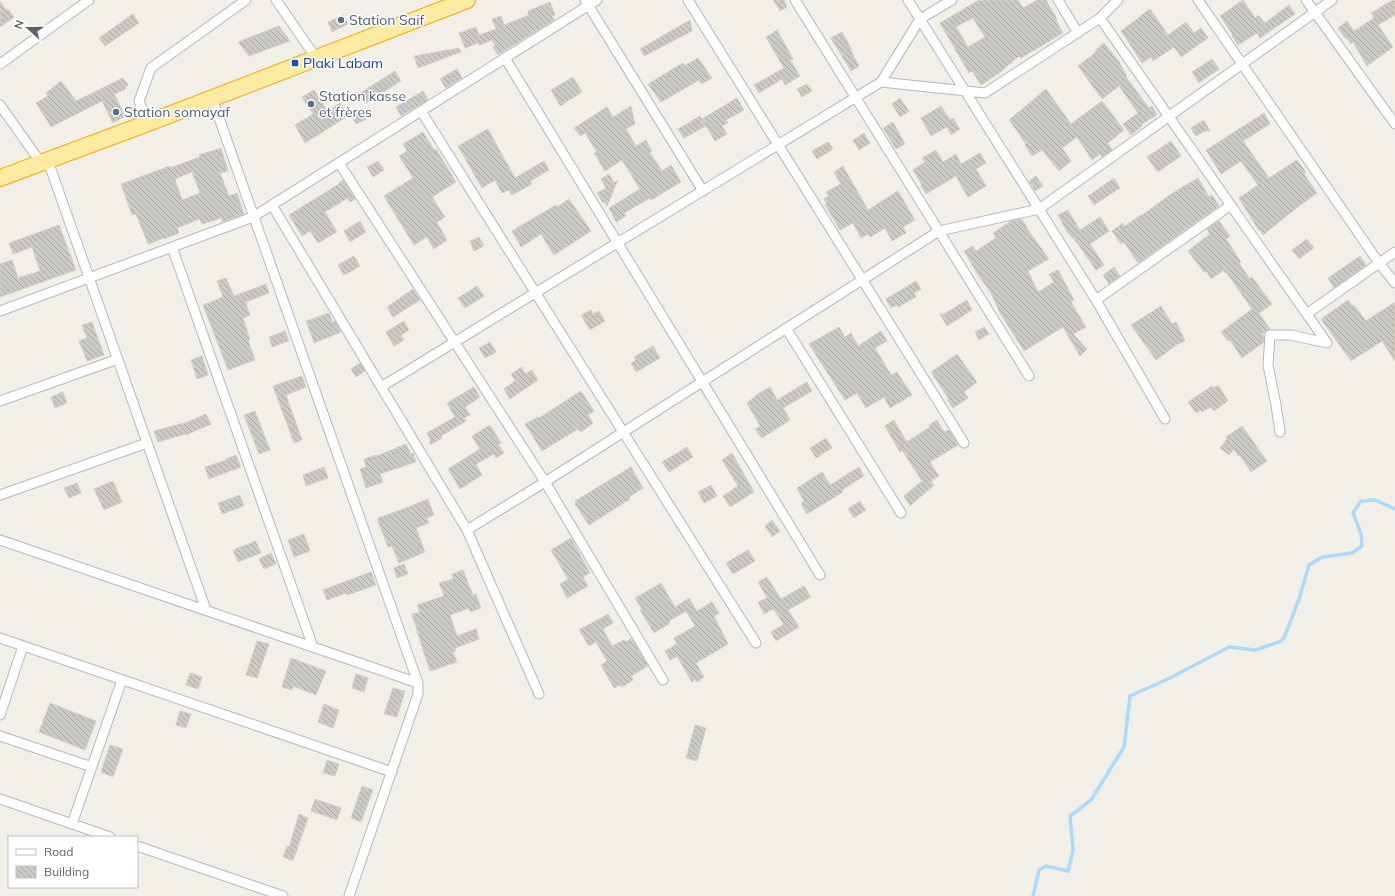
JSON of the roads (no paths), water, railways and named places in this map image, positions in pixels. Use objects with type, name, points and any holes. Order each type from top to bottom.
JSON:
[{"type":"highway","points":[[0,178],[148,123],[467,0]]},
{"type":"street","points":[[0,64],[89,0]]},
{"type":"street","points":[[148,123],[139,101],[151,68],[246,0]]},
{"type":"street","points":[[276,0],[316,58]]},
{"type":"street","points":[[0,311],[253,217],[505,58],[587,3],[597,0]]},
{"type":"street","points":[[688,0],[964,443]]},
{"type":"street","points":[[795,0],[1029,376]]},
{"type":"street","points":[[908,0],[1096,300],[1165,419]]},
{"type":"street","points":[[381,387],[881,82],[920,20],[952,0]]},
{"type":"street","points":[[1058,0],[1078,32]]},
{"type":"street","points":[[881,82],[985,94],[1100,18],[1118,0]]},
{"type":"street","points":[[1198,0],[1395,284]]},
{"type":"street","points":[[1306,0],[1395,124]]},
{"type":"street","points":[[467,530],[939,231],[1039,209],[1332,0]]},
{"type":"street","points":[[587,3],[703,191]]},
{"type":"street","points":[[1100,18],[1308,313],[1327,343],[1291,335],[1270,335],[1268,365],[1280,432]]},
{"type":"street","points":[[505,58],[820,575]]},
{"type":"street","points":[[212,98],[418,683],[418,694],[349,896]]},
{"type":"street","points":[[0,105],[45,162],[89,278],[206,610]]},
{"type":"street","points":[[421,111],[756,643]]},
{"type":"street","points":[[339,163],[545,482],[663,680]]},
{"type":"street","points":[[272,205],[467,530],[540,694]]},
{"type":"street","points":[[1096,300],[1231,205]]},
{"type":"street","points":[[172,247],[313,647]]},
{"type":"street","points":[[1308,313],[1395,252]]},
{"type":"street","points":[[786,328],[901,513]]},
{"type":"street","points":[[0,401],[118,359]]},
{"type":"street","points":[[0,495],[147,443]]},
{"type":"street","points":[[0,540],[418,683]]},
{"type":"street","points":[[0,638],[392,772]]},
{"type":"street","points":[[0,715],[23,646]]},
{"type":"street","points":[[72,824],[122,680]]},
{"type":"street","points":[[0,736],[92,767]]},
{"type":"street","points":[[0,799],[107,836]]},
{"type":"street","points":[[138,846],[283,896]]},
{"type":"waterway","points":[[1033,896],[1039,870],[1046,866],[1068,871],[1073,850],[1070,816],[1091,800],[1124,747],[1130,696],[1168,679],[1229,647],[1255,650],[1279,642],[1284,638],[1299,599],[1309,565],[1322,557],[1352,553],[1362,546],[1361,534],[1353,513],[1361,501],[1375,500],[1395,509]]},
{"type":"place","name":"Station Saif","points":[[341,20]]},
{"type":"place","name":"Plaki Labam","points":[[295,63]]},
{"type":"place","name":"Station kasse et frères","points":[[311,104]]},
{"type":"place","name":"Station somayaf","points":[[116,112]]}]
